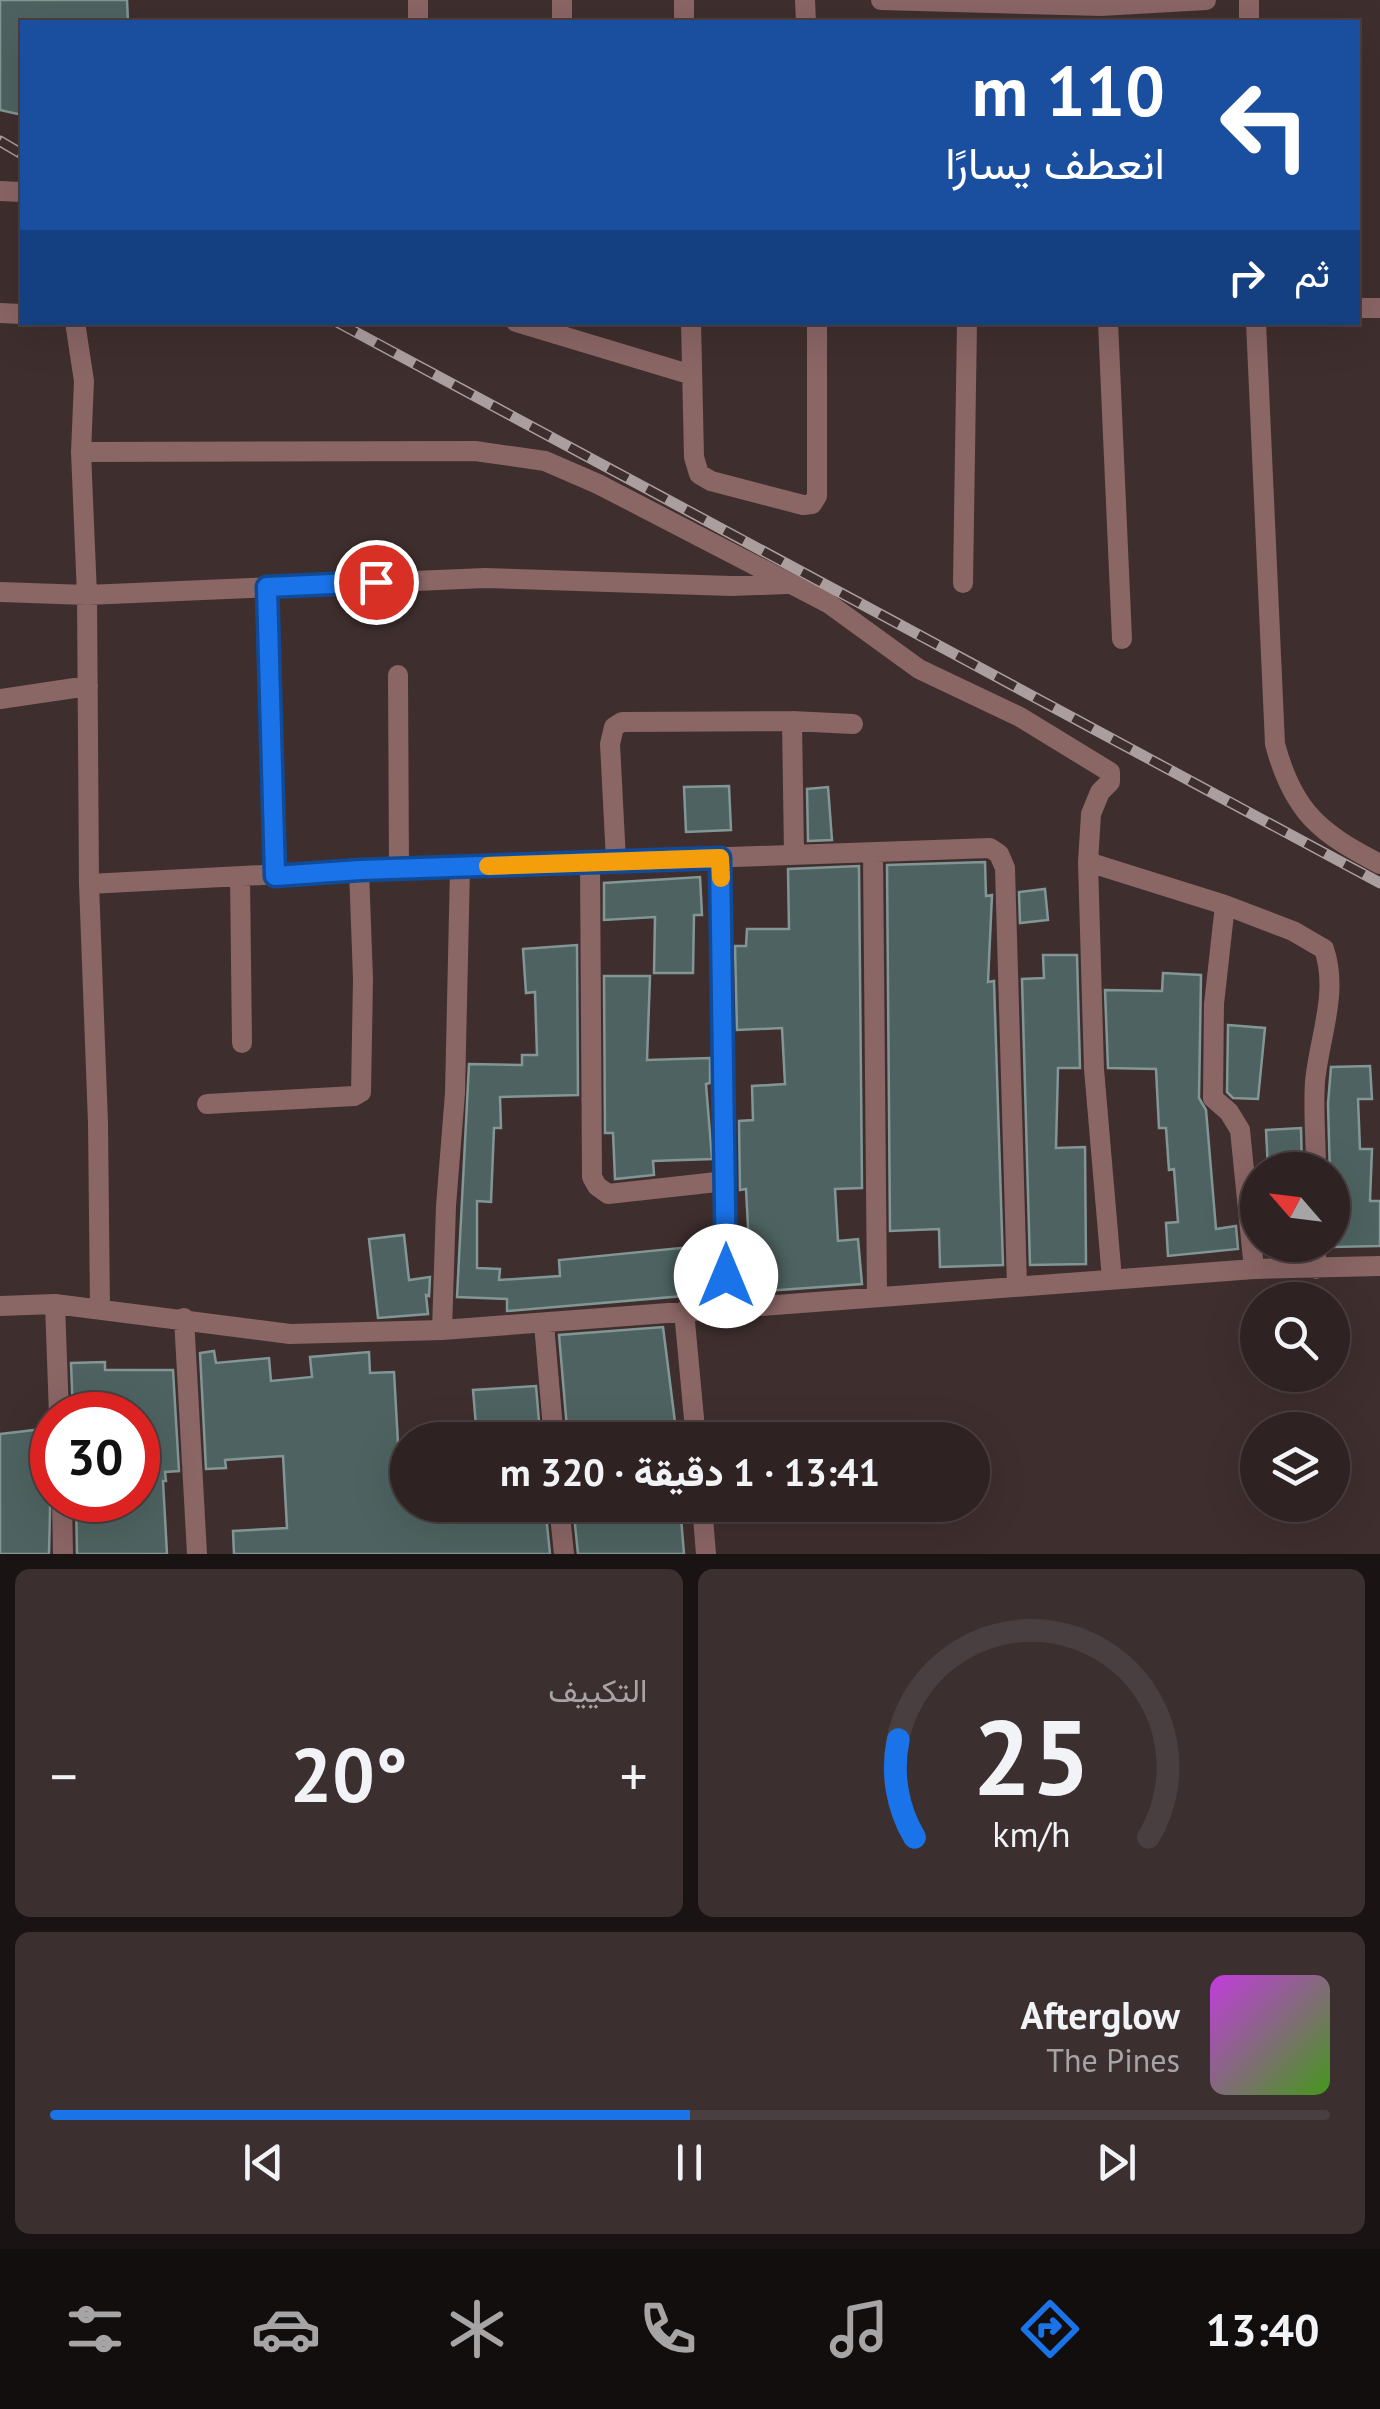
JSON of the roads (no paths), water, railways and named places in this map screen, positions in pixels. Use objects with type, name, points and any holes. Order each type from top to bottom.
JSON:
[{"type":"street","points":[[881,0],[950,12],[1067,2],[1101,14],[1206,0]]},
{"type":"street","points":[[75,325],[84,381],[81,452],[100,1308]]},
{"type":"street","points":[[534,325],[570,331],[692,375]]},
{"type":"street","points":[[691,325],[694,457],[699,474],[711,481],[793,504],[812,504],[817,496],[817,325]]},
{"type":"street","points":[[963,583],[967,325]]},
{"type":"street","points":[[1108,325],[1122,639]]},
{"type":"street","points":[[1256,325],[1276,744],[1283,773],[1316,826],[1338,843],[1380,864]]},
{"type":"street","points":[[81,452],[476,451],[546,461],[598,484],[844,613],[918,668],[1020,717],[1110,772],[1110,782],[1100,792],[1091,814],[1088,862],[1094,1069],[1112,1279]]},
{"type":"street","points":[[0,592],[87,595],[484,578],[732,586],[791,584]]},
{"type":"street","points":[[267,587],[275,876]]},
{"type":"street","points":[[398,676],[399,870]]},
{"type":"street","points":[[0,699],[88,686]]},
{"type":"street","points":[[616,860],[610,744],[614,727],[630,720],[852,724]]},
{"type":"street","points":[[792,721],[794,853]]},
{"type":"street","points":[[89,884],[360,870],[990,848],[1003,860],[1016,1286]]},
{"type":"street","points":[[872,854],[876,1297]]},
{"type":"street","points":[[720,858],[726,1308]]},
{"type":"street","points":[[590,862],[592,1177],[608,1194],[726,1182]]},
{"type":"street","points":[[1088,862],[1225,905],[1293,931],[1324,949],[1329,963],[1327,1026],[1315,1082],[1316,1152]]},
{"type":"street","points":[[442,1330],[455,1093],[460,868]]},
{"type":"street","points":[[207,1104],[354,1096],[361,1092],[360,870]]},
{"type":"street","points":[[240,878],[242,1044]]},
{"type":"street","points":[[1225,905],[1214,1004],[1213,1098],[1229,1112],[1240,1130],[1254,1269]]},
{"type":"street","points":[[1316,1262],[1316,1269]]},
{"type":"street","points":[[0,1306],[55,1304],[100,1308],[290,1334],[442,1330],[1254,1269],[1380,1266]]},
{"type":"street","points":[[55,1304],[58,1392]]},
{"type":"street","points":[[684,1311],[694,1422]]},
{"type":"street","points":[[184,1318],[197,1554]]},
{"type":"street","points":[[544,1324],[552,1422]]},
{"type":"street","points":[[62,1522],[63,1554]]},
{"type":"street","points":[[561,1522],[564,1554]]},
{"type":"street","points":[[703,1522],[706,1554]]},
{"type":"railway","points":[[0,141],[20,153]]},
{"type":"railway","points":[[343,325],[1380,883]]}]
